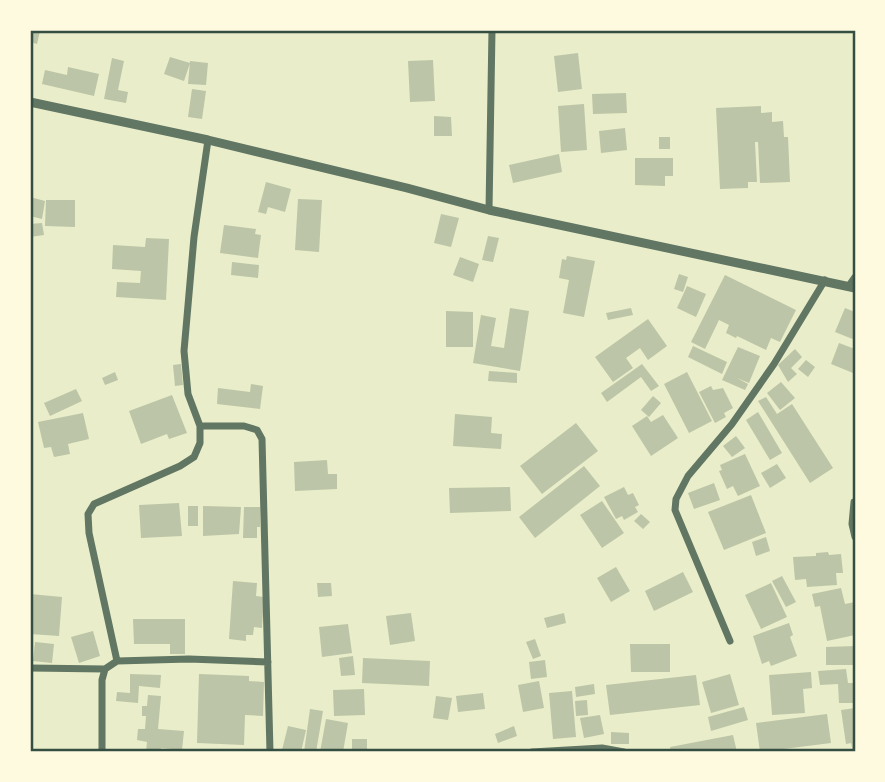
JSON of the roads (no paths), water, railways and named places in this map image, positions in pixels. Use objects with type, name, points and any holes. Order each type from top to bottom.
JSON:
[{"type":"street","points":[[489,210],[492,30]]},
{"type":"street","points":[[30,102],[208,140],[613,238],[825,280],[852,288],[855,277]]},
{"type":"street","points":[[117,661],[89,533],[88,514],[94,504],[180,466],[194,457],[200,443],[200,426],[188,394],[184,351],[194,237],[208,140]]},
{"type":"street","points":[[730,641],[675,510],[676,499],[688,476],[732,424],[774,364],[825,280]]},
{"type":"street","points":[[200,426],[244,426],[257,430],[262,439],[270,752]]},
{"type":"street","points":[[854,502],[852,513],[855,537]]},
{"type":"street","points":[[30,668],[105,669],[117,661],[189,659],[268,662]]},
{"type":"street","points":[[102,752],[102,680],[105,669]]},
{"type":"street","points":[[532,752],[602,748],[624,752]]}]
